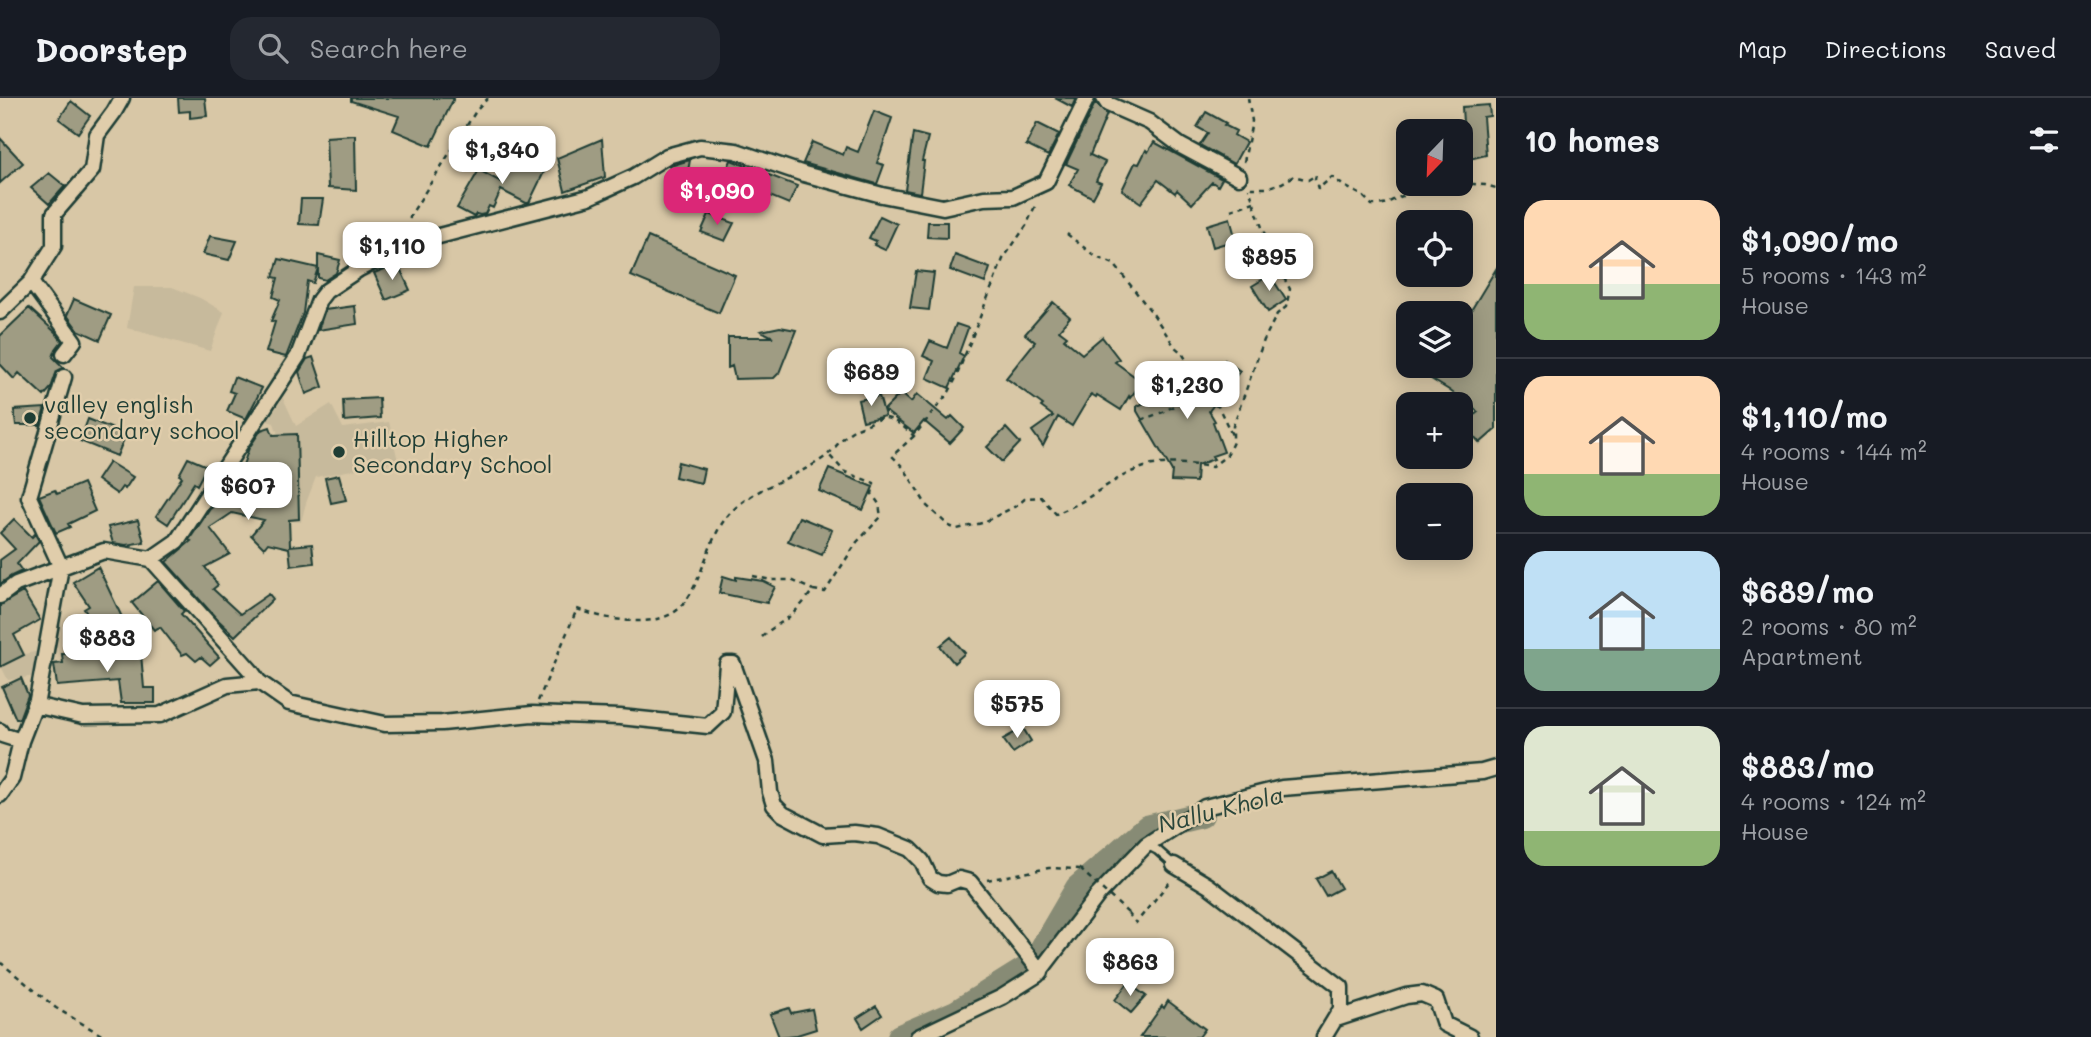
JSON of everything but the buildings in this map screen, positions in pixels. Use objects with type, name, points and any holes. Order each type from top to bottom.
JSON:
[{"type":"street","points":[[0,312],[31,282],[54,246],[54,214],[92,170],[97,135],[122,98]]},
{"type":"street","points":[[151,559],[177,541],[298,356],[319,300],[326,290],[359,269],[408,244],[589,197],[633,177],[667,156],[699,147],[736,151],[804,174],[882,195],[943,207],[984,198],[1013,197],[1046,182],[1087,98]]},
{"type":"street","points":[[1104,98],[1108,104],[1149,122],[1181,146],[1244,183]]},
{"type":"street","points":[[31,282],[74,341],[64,354]]},
{"type":"street","points":[[0,795],[12,778],[21,741],[37,700],[61,567],[29,497],[64,377]]},
{"type":"street","points":[[0,596],[16,584],[104,551],[151,559],[259,682],[289,703],[385,724],[442,723],[532,714],[620,717],[708,726],[723,712],[727,664],[733,664],[767,761],[774,805],[783,814],[823,835],[854,833],[878,836],[910,849],[922,861],[930,878],[938,883],[947,884],[960,879],[970,882],[1041,972]]},
{"type":"street","points":[[34,705],[83,716],[160,715],[227,684],[259,682]]},
{"type":"street","points":[[0,732],[21,741]]},
{"type":"street","points":[[918,1037],[1002,997],[1041,972],[1098,895],[1146,845],[1205,807],[1282,788],[1482,772],[1496,768]]},
{"type":"street","points":[[1179,868],[1209,886],[1341,987],[1341,1009],[1324,1037]]},
{"type":"street","points":[[1336,1019],[1406,996],[1422,994],[1436,1000],[1444,1024],[1470,1037]]},
{"type":"lane","points":[[1146,845],[1157,850],[1179,868]]},
{"type":"path","points":[[408,244],[410,216],[476,111],[488,98]]},
{"type":"path","points":[[1036,204],[1026,226],[1003,259],[949,392],[914,436],[892,456],[904,468],[927,506],[949,526],[957,529],[982,523],[1026,498],[1041,497],[1056,514],[1151,465],[1172,463],[1212,467],[1227,455],[1234,426],[1264,340],[1277,314],[1286,307],[1290,289],[1277,267],[1254,202],[1244,183],[1252,121],[1248,98]]},
{"type":"path","points":[[1244,183],[1266,188],[1294,176],[1308,180],[1316,175],[1318,188],[1332,177],[1362,195],[1372,205],[1387,205],[1402,196]]},
{"type":"path","points":[[1474,184],[1496,188]]},
{"type":"path","points":[[1231,210],[1254,202]]},
{"type":"path","points":[[1067,234],[1096,257],[1114,264],[1182,354],[1214,405],[1218,406],[1233,438]]},
{"type":"path","points":[[1141,420],[1163,412],[1204,389]]},
{"type":"path","points":[[532,714],[577,609],[594,616],[631,621],[661,619],[676,611],[688,597],[722,523],[739,503],[828,454],[852,431],[883,418],[897,422],[914,436]]},
{"type":"path","points":[[753,576],[791,580],[813,590],[825,592],[857,542],[881,517],[879,504],[872,494],[874,483],[845,472],[828,454]]},
{"type":"path","points":[[762,637],[797,610],[813,590]]},
{"type":"path","points":[[970,882],[1049,868],[1080,869],[1136,923],[1179,868]]},
{"type":"path","points":[[0,962],[56,1008],[105,1037]]},
{"type":"shaded area","points":[[134,287],[172,287],[200,298],[224,312],[210,351],[127,328]]},
{"type":"shaded area","name":"Hilltop Higher Secondary School","points":[[283,398],[296,426],[331,404],[343,428],[389,422],[398,461],[316,477],[301,522],[284,520],[281,443],[274,423],[267,421]]},
{"type":"shaded area","points":[[19,644],[25,654],[39,651],[36,676],[8,680],[0,664],[0,654]]},
{"type":"waterway","name":"Nallu Khola","points":[[900,1037],[956,1013],[1033,965],[1078,888],[1147,828],[1201,815]]},
{"type":"place","name":"valley english secondary school","points":[[30,418]]},
{"type":"place","name":"Hilltop Higher Secondary School","points":[[339,452]]}]
